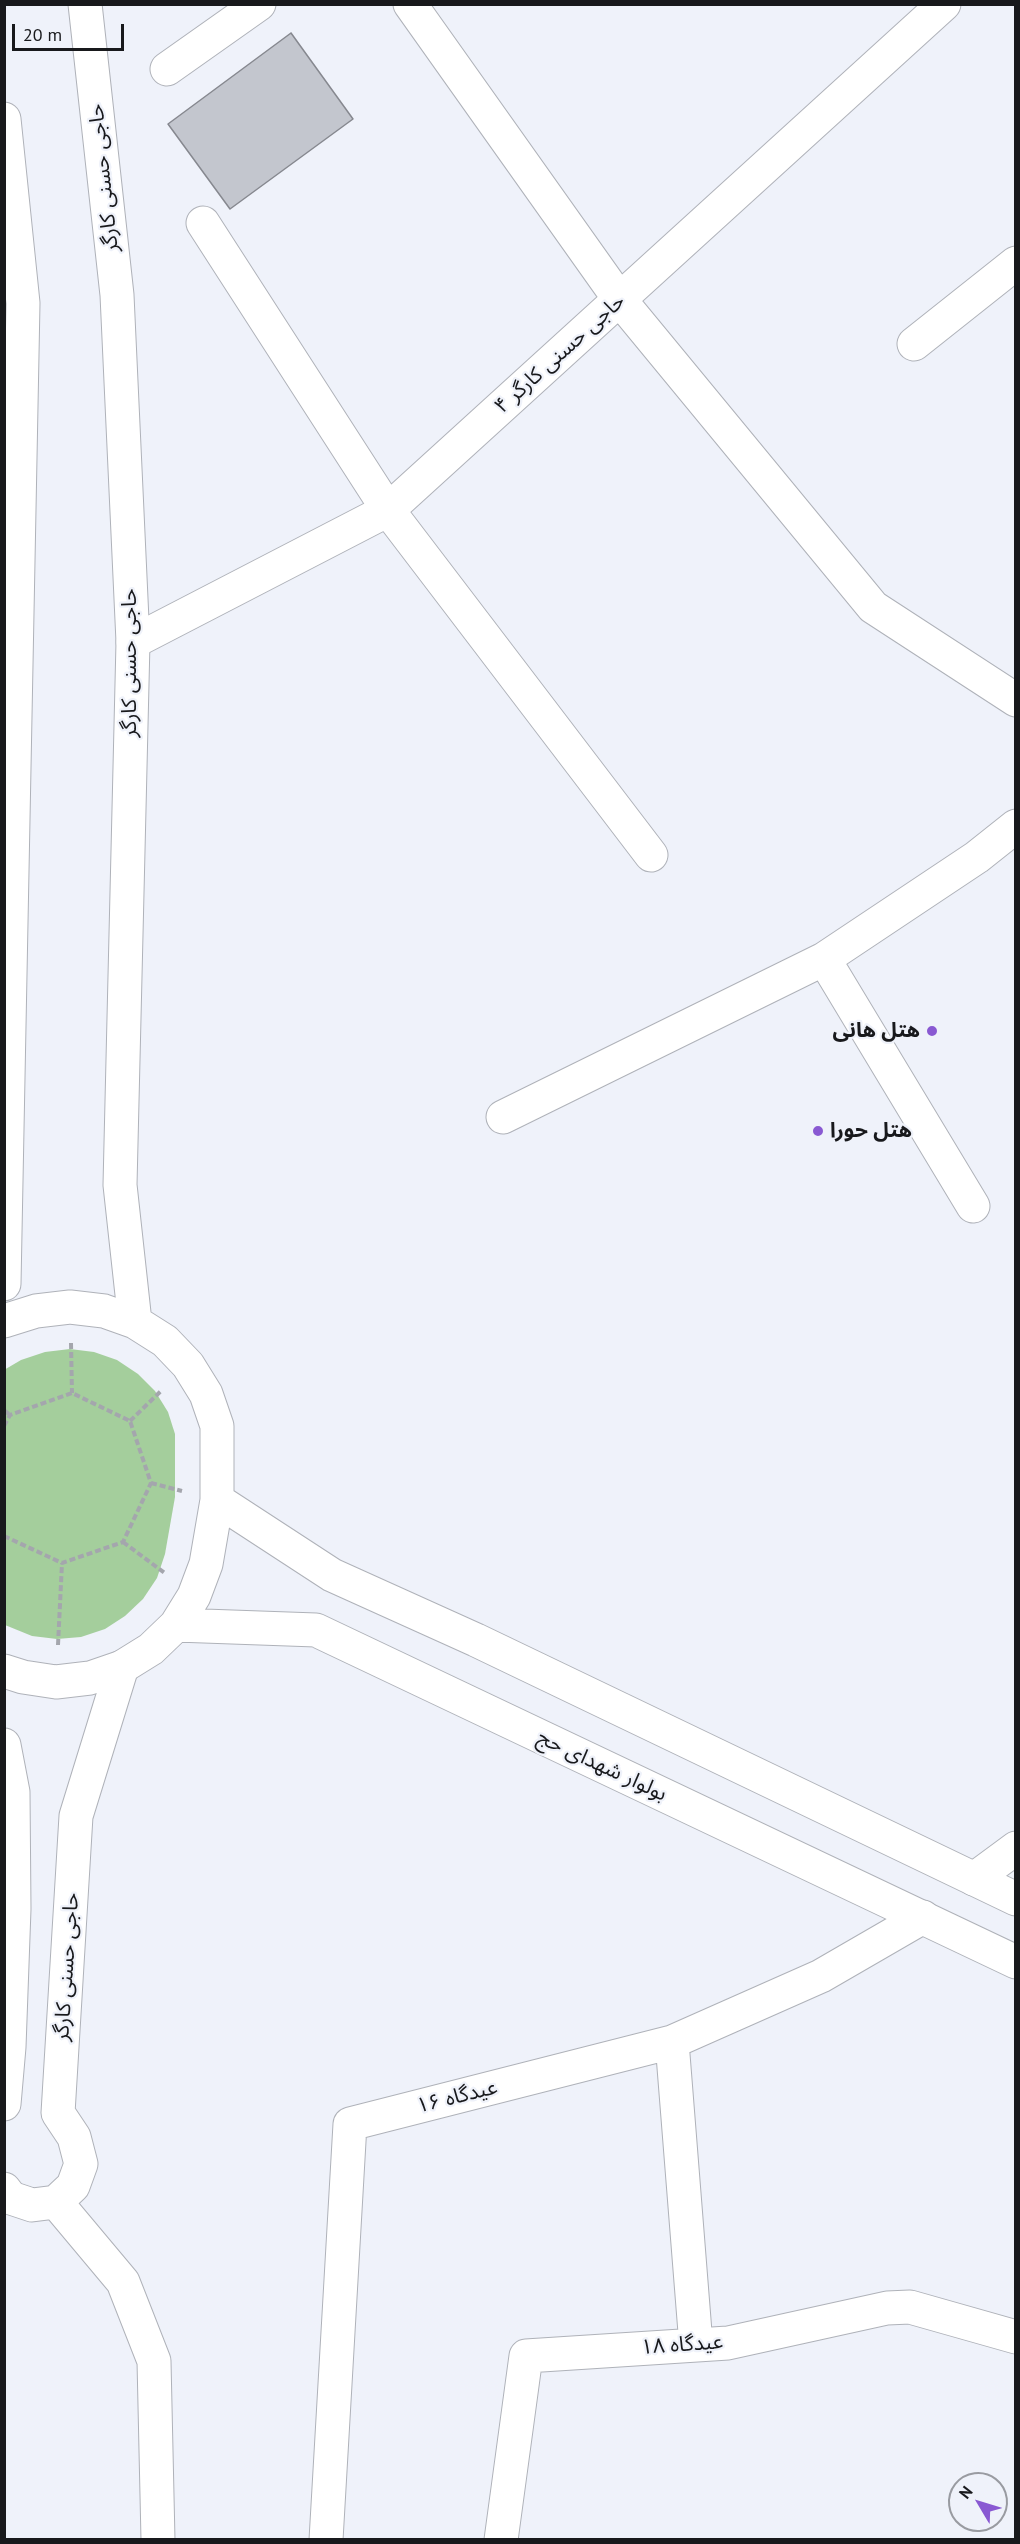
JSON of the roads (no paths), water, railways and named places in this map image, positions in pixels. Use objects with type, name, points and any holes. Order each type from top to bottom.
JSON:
[{"type":"street","name":"حاجی حسنی کارگر","points":[[85,4],[117,296],[133,642],[120,1185],[135,1323]]},
{"type":"street","points":[[167,69],[259,4]]},
{"type":"street","points":[[410,4],[620,300],[873,607],[1016,700]]},
{"type":"street","name":"حاجی حسنی کارگر ۴","points":[[133,642],[388,510],[944,4]]},
{"type":"street","points":[[4,119],[14,309],[4,1284]]},
{"type":"street","points":[[204,223],[388,510],[651,855]]},
{"type":"street","points":[[914,344],[1016,263]]},
{"type":"street","points":[[503,1117],[824,958],[977,857],[1016,826]]},
{"type":"street","points":[[824,958],[973,1206]]},
{"type":"street","points":[[4,1321],[36,1311],[70,1307],[104,1311],[135,1323],[165,1341],[188,1365],[206,1394],[217,1426],[217,1500],[206,1564],[194,1596],[176,1624],[152,1649],[122,1667],[90,1678],[56,1682],[23,1677],[4,1671]]},
{"type":"street","points":[[217,1500],[332,1575],[476,1640],[1016,1899]]},
{"type":"street","name":"بولوار شهدای حج","points":[[176,1624],[316,1629],[1016,1962]]},
{"type":"street","name":"حاجی حسنی کارگر","points":[[56,2202],[73,2186],[81,2164],[74,2137],[58,2113],[76,1816],[122,1667]]},
{"type":"street","points":[[4,1745],[13,1792],[9,1910],[9,2047],[4,2104]]},
{"type":"street","points":[[974,1879],[1016,1848]]},
{"type":"street","name":"عیدگاه ۱۶","points":[[326,2540],[350,2124],[672,2042],[822,1976],[923,1917]]},
{"type":"street","points":[[672,2042],[696,2345]]},
{"type":"street","points":[[4,2189],[11,2198],[32,2205],[56,2202],[123,2282],[154,2361],[158,2540]]},
{"type":"street","name":"عیدگاه ۱۸","points":[[501,2540],[526,2356],[728,2343],[887,2308],[910,2307],[1016,2337]]},
{"type":"place","name":"هتل هانی","points":[[932,1031]]},
{"type":"place","name":"هتل حورا","points":[[818,1131]]}]
